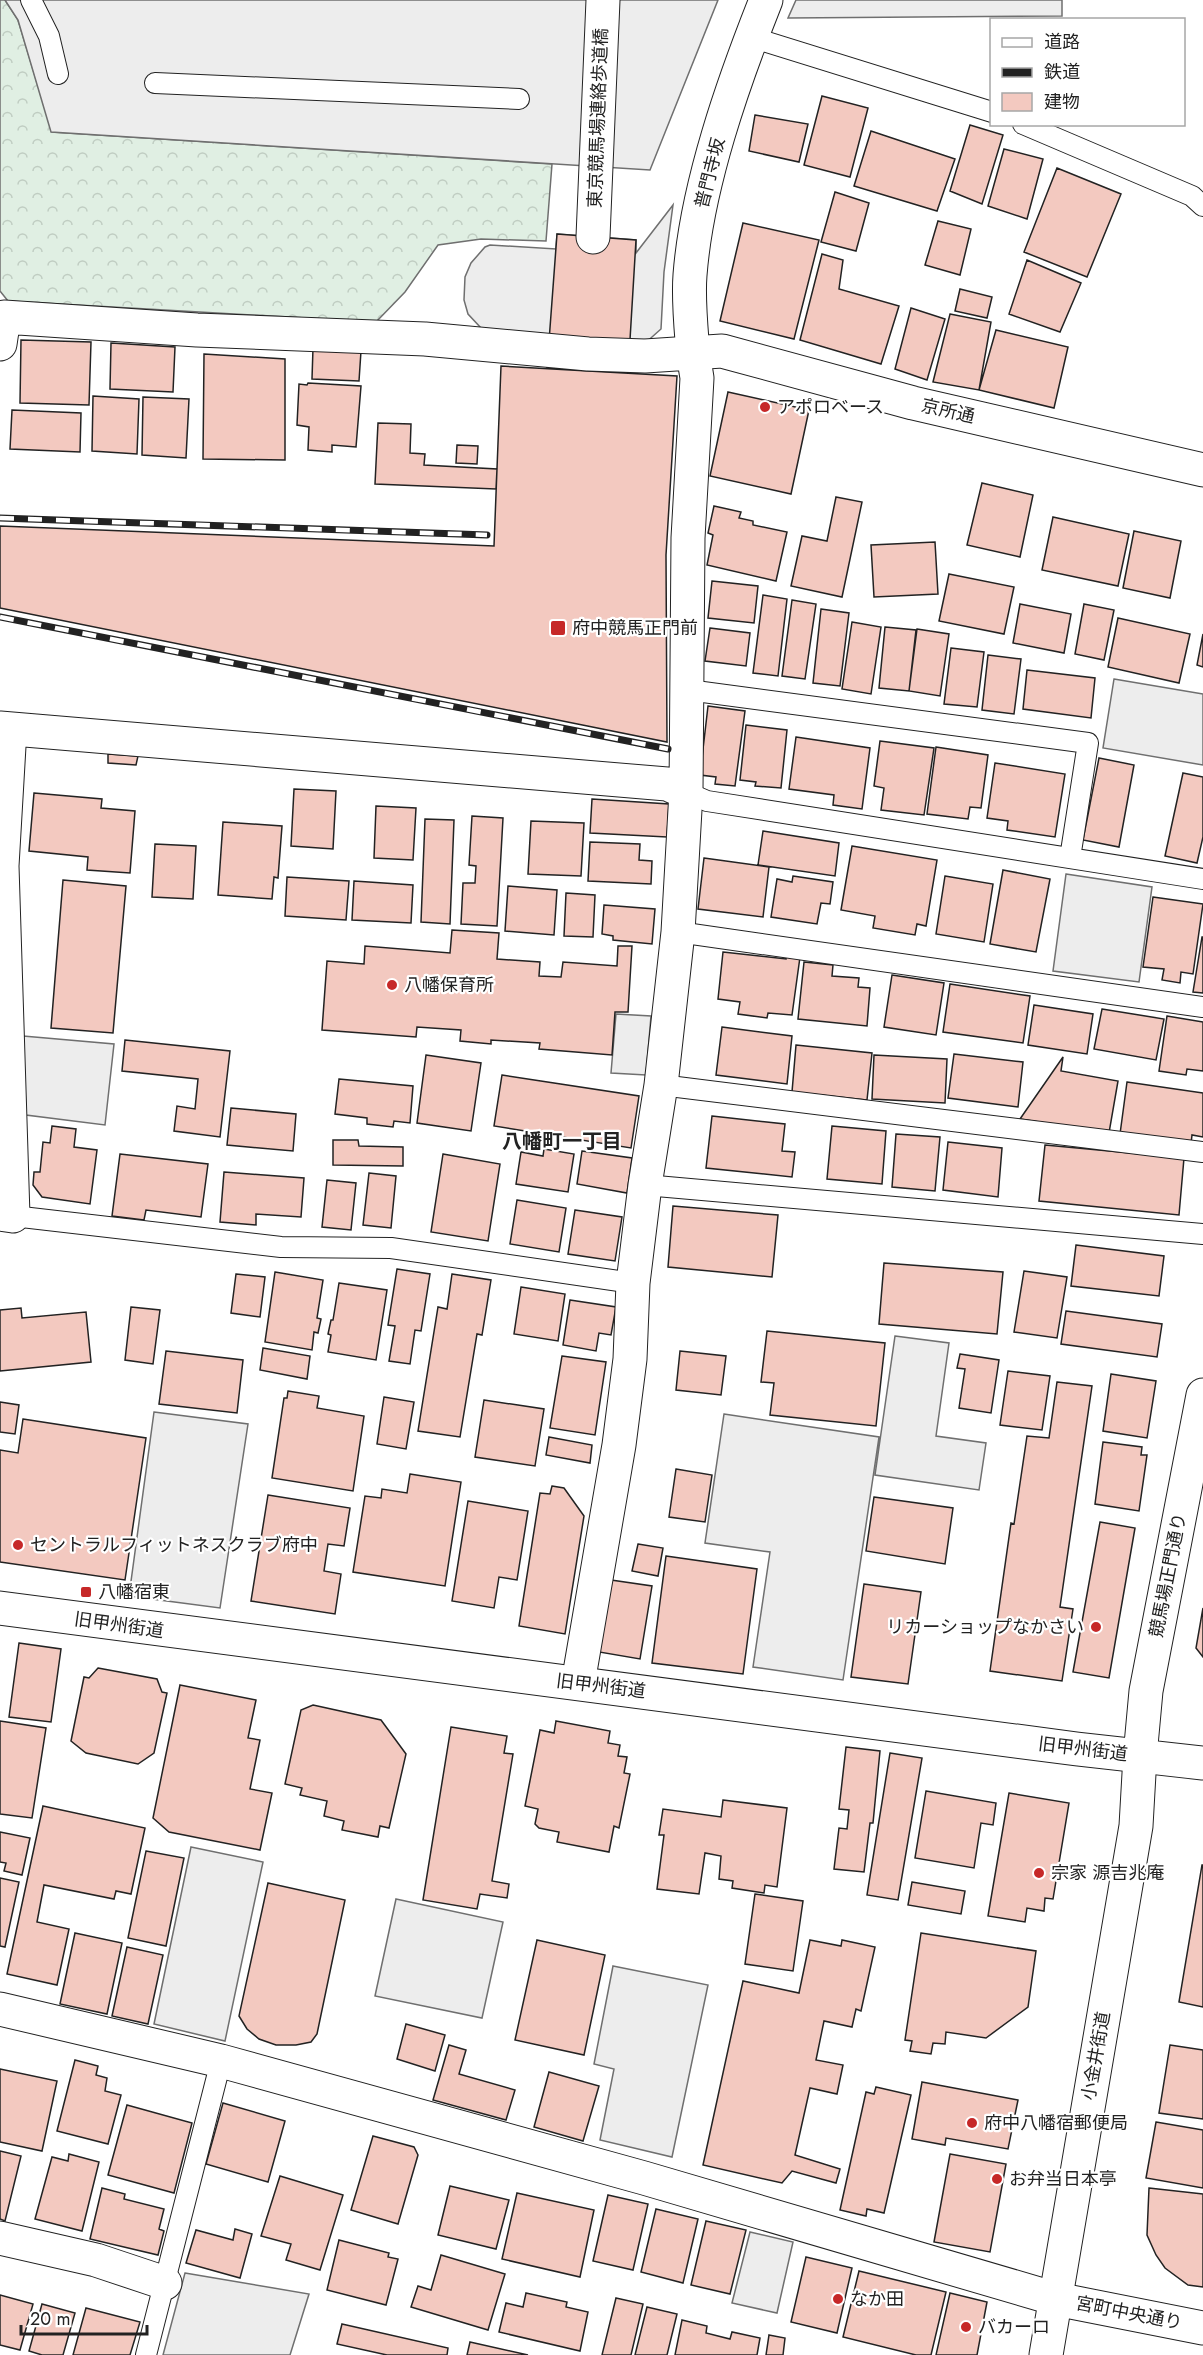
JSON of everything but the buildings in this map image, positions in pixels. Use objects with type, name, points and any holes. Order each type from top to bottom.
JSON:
[{"type":"street","name":"東京競馬場連絡歩道橋","points":[[593,237],[603,0]]},
{"type":"street","name":"普門寺坂","points":[[578,1683],[619,1445],[630,1359],[633,1284],[645,1185],[661,1085],[678,932],[686,792],[688,538],[697,378],[690,316],[690,275],[699,215],[721,126],[766,0]]},
{"type":"street","name":"京所通","points":[[1,325],[425,339],[588,355],[645,356],[722,351],[913,403],[1203,470]]},
{"type":"street","points":[[7,1215],[10,1066],[2,947],[5,729],[667,784],[686,792]]},
{"type":"street","name":"競馬場正門通り","points":[[1140,1756],[1146,1691],[1203,1395]]},
{"type":"street","name":"旧甲州街道","points":[[0,1608],[1203,1763]]},
{"type":"street","name":"小金井街道","points":[[1046,2355],[1136,1826],[1140,1756]]},
{"type":"street","name":"宮町中央通り","points":[[0,2009],[221,2061],[644,2178],[1056,2300],[1203,2328]]},
{"type":"street","points":[[0,2238],[96,2260],[165,2283]]},
{"type":"lane","points":[[31,0],[49,36],[58,74]]},
{"type":"lane","points":[[752,37],[990,111]]},
{"type":"lane","points":[[155,83],[519,99]]},
{"type":"lane","points":[[1028,126],[1192,196],[1203,206]]},
{"type":"lane","points":[[688,690],[1088,742],[1070,858]]},
{"type":"lane","points":[[686,792],[707,801],[1203,879]]},
{"type":"lane","points":[[678,932],[1203,1007]]},
{"type":"lane","points":[[661,1085],[1203,1152]]},
{"type":"lane","points":[[645,1185],[1203,1234]]},
{"type":"lane","points":[[7,1215],[281,1247],[391,1248],[633,1284]]},
{"type":"lane","points":[[146,2355],[221,2061]]},
{"type":"green space","points":[[0,0],[5,0],[18,20],[52,132],[552,164],[546,241],[481,239],[438,245],[405,292],[376,322],[8,301],[0,291]]},
{"type":"shaded area","points":[[5,0],[718,0],[650,170],[51,132],[18,20]]},
{"type":"shaded area","points":[[796,0],[1062,0],[1062,16],[788,18]]},
{"type":"shaded area","points":[[673,205],[664,272],[661,329],[643,345],[482,329],[468,314],[464,300],[465,277],[471,263],[485,247],[490,245],[556,249],[557,234],[636,240],[636,253]]},
{"type":"shaded area","points":[[1114,679],[1203,694],[1203,765],[1103,748]]},
{"type":"shaded area","points":[[1066,874],[1152,887],[1139,982],[1053,971]]},
{"type":"shaded area","points":[[616,1014],[651,1016],[646,1075],[611,1073]]},
{"type":"shaded area","points":[[23,1036],[114,1044],[105,1125],[26,1115]]},
{"type":"shaded area","points":[[895,1336],[949,1343],[936,1436],[986,1443],[979,1490],[875,1475]]},
{"type":"shaded area","points":[[154,1412],[248,1424],[220,1608],[129,1596]]},
{"type":"shaded area","points":[[724,1414],[879,1437],[843,1680],[753,1667],[770,1552],[705,1543]]},
{"type":"shaded area","points":[[191,1847],[263,1862],[225,2041],[154,2024]]},
{"type":"shaded area","points":[[396,1899],[503,1922],[482,2018],[375,1996]]},
{"type":"shaded area","points":[[613,1966],[708,1985],[672,2157],[600,2140],[614,2069],[594,2064]]},
{"type":"shaded area","points":[[750,2232],[793,2242],[777,2313],[732,2303]]},
{"type":"shaded area","points":[[185,2273],[309,2294],[290,2355],[163,2355]]},
{"type":"railway","points":[[0,518],[487,535]]},
{"type":"railway","points":[[0,617],[668,749]]},
{"type":"place","name":"アポロベース","points":[[765,407]]},
{"type":"place","name":"府中競馬正門前","points":[[558,628]]},
{"type":"place","name":"八幡保育所","points":[[392,985]]},
{"type":"place","name":"セントラルフィットネスクラブ府中","points":[[18,1545]]},
{"type":"place","name":"八幡宿東","points":[[86,1592]]},
{"type":"place","name":"リカーショップなかさい","points":[[1096,1627]]},
{"type":"place","name":"宗家 源吉兆庵","points":[[1039,1873]]},
{"type":"place","name":"府中八幡宿郵便局","points":[[972,2123]]},
{"type":"place","name":"お弁当日本亭","points":[[997,2179]]},
{"type":"place","name":"なか田","points":[[838,2299]]},
{"type":"place","name":"バカーロ","points":[[966,2327]]},
{"type":"district","name":"八幡町一丁目","points":[[562,1141]]}]
